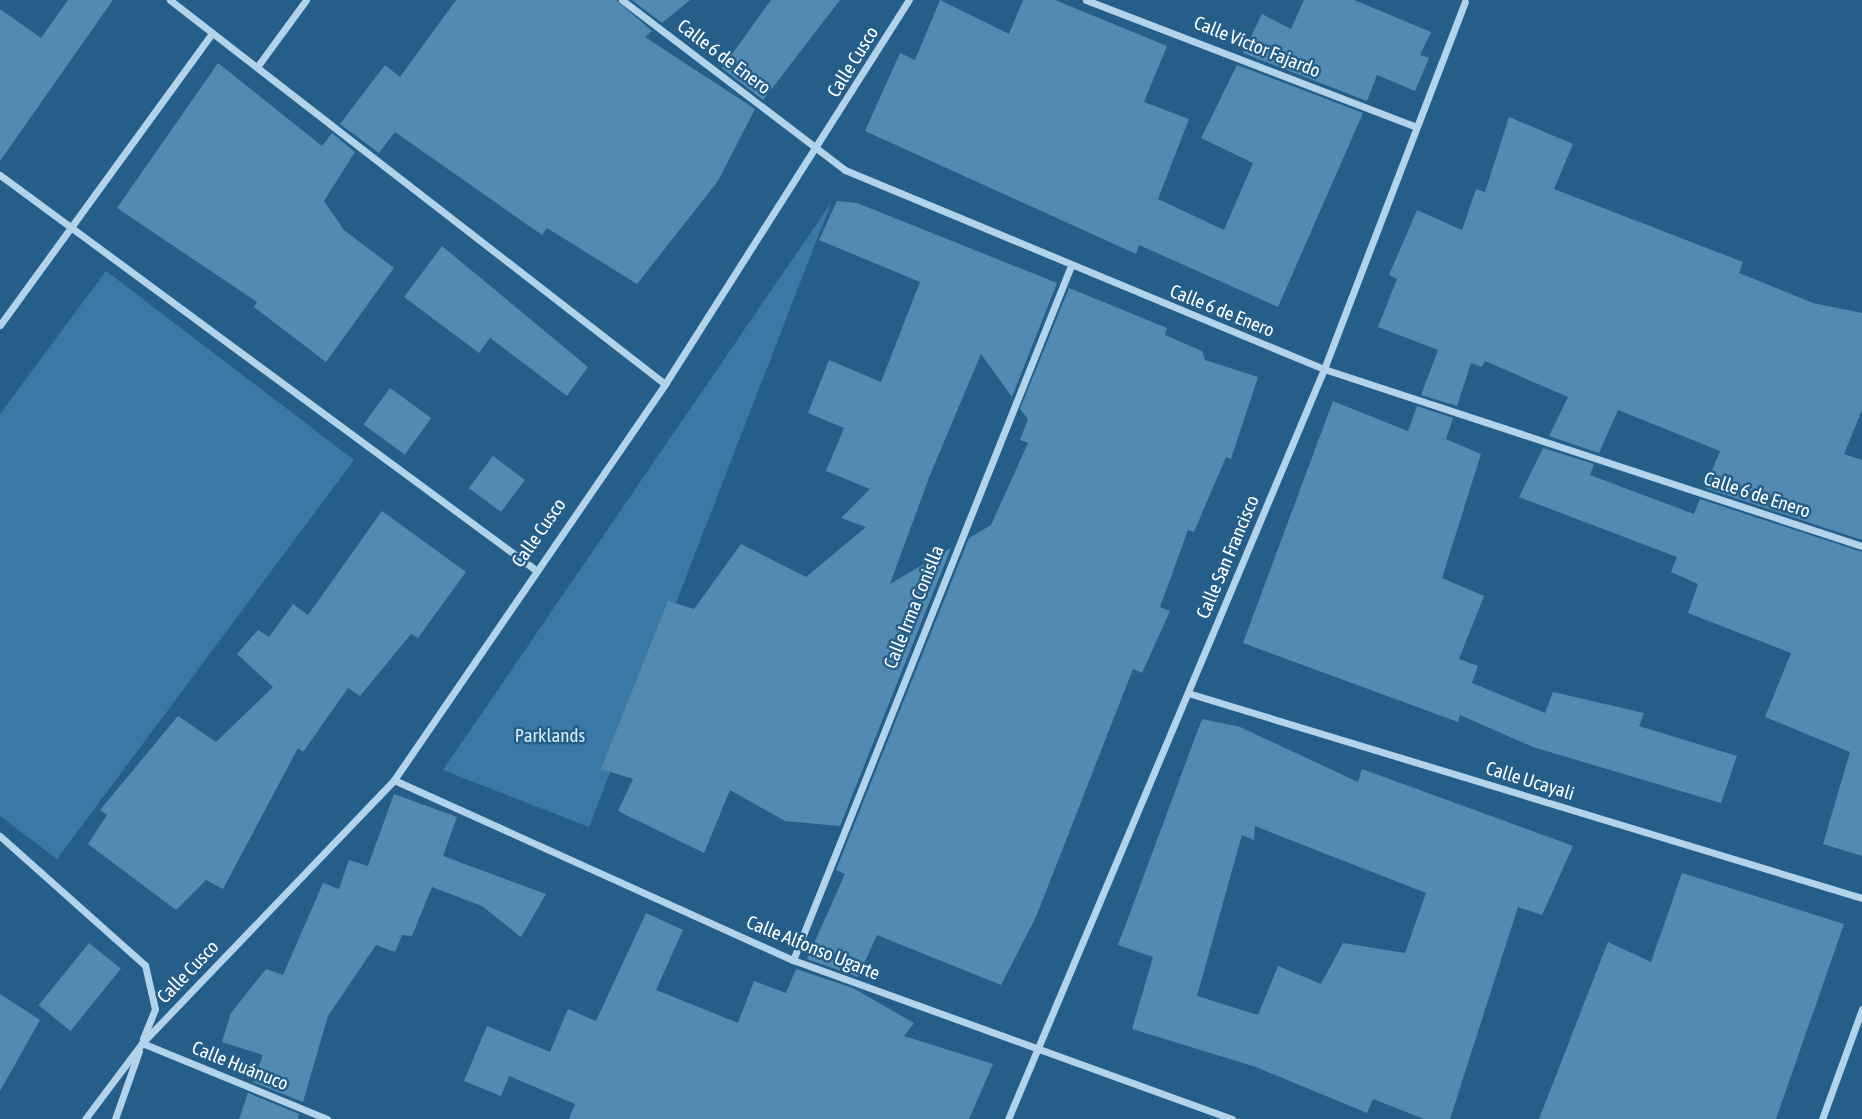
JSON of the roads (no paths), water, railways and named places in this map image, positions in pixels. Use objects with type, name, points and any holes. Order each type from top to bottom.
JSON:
[{"type":"street","points":[[170,0],[665,384]]},
{"type":"street","points":[[257,67],[306,0]]},
{"type":"street","name":"Calle 6 de Enero","points":[[622,0],[845,170],[1070,268],[1324,369],[1862,546]]},
{"type":"street","name":"Calle Cusco","points":[[142,1043],[394,780],[533,568],[665,384],[818,148],[909,0]]},
{"type":"street","name":"Calle Víctor Fajardo","points":[[1086,0],[1415,126]]},
{"type":"street","name":"Calle San Francisco","points":[[1009,1119],[1324,369],[1415,126],[1465,2]]},
{"type":"street","points":[[0,325],[212,33]]},
{"type":"street","points":[[0,176],[533,568]]},
{"type":"street","name":"Calle Irma Conislla","points":[[793,960],[834,844],[1070,268]]},
{"type":"street","name":"Calle Ucayali","points":[[1188,693],[1862,898]]},
{"type":"street","name":"Calle Alfonso Ugarte","points":[[394,780],[793,960],[1232,1119]]},
{"type":"street","points":[[0,835],[145,965],[155,1009],[115,1119]]},
{"type":"street","points":[[1822,1119],[1862,1009]]},
{"type":"street","points":[[85,1119],[142,1043]]},
{"type":"street","name":"Calle Huánuco","points":[[142,1043],[327,1119]]},
{"type":"park label","name":"Parklands","points":[[550,736]]}]
